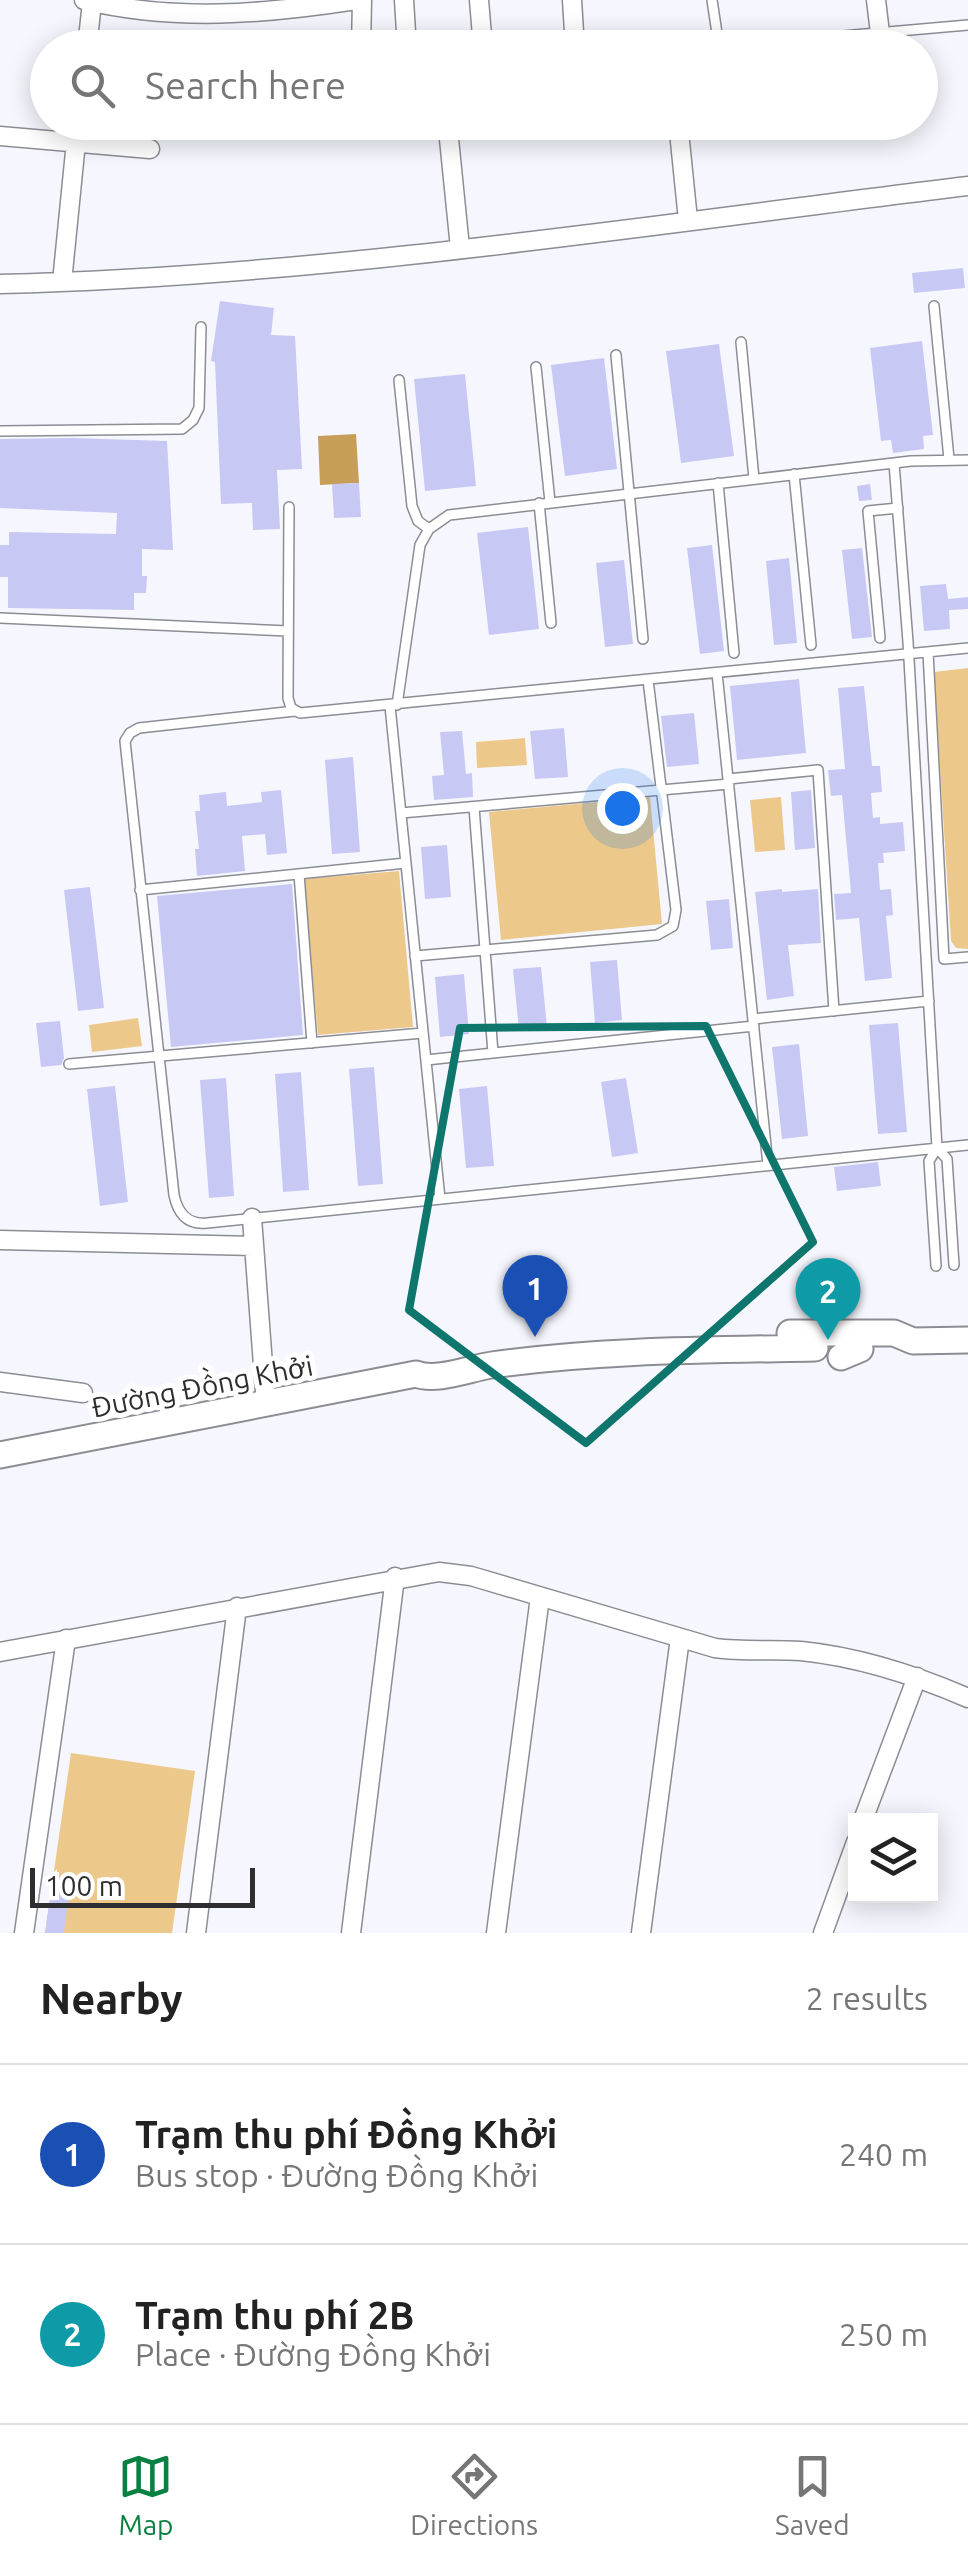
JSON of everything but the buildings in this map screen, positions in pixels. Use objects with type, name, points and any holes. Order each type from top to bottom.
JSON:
[{"type":"main road","name":"Đường Đồng Khởi","points":[[416,1374],[425,1364],[503,1350],[654,1337],[894,1333],[913,1341],[968,1340]]},
{"type":"main road","name":"Đường Đồng Khởi","points":[[0,1456],[416,1374],[429,1377],[558,1358],[896,1349],[913,1341]]},
{"type":"street","points":[[87,30],[88,1],[162,13],[359,0],[360,30]]},
{"type":"street","points":[[404,0],[406,30]]},
{"type":"street","points":[[479,0],[482,30]]},
{"type":"street","points":[[572,0],[574,30]]},
{"type":"street","points":[[876,0],[880,30]]},
{"type":"street","points":[[0,136],[30,139]]},
{"type":"street","points":[[38,140],[150,150]]},
{"type":"street","points":[[62,282],[76,140]]},
{"type":"street","points":[[449,140],[460,248]]},
{"type":"street","points":[[680,140],[688,220]]},
{"type":"street","points":[[0,284],[255,270],[968,186]]},
{"type":"street","points":[[252,1218],[266,1404]]},
{"type":"street","points":[[0,1240],[254,1246]]},
{"type":"street","points":[[0,1382],[83,1393]]},
{"type":"street","points":[[0,1652],[396,1577],[450,1572],[680,1638],[733,1650],[826,1654],[917,1677],[968,1698]]},
{"type":"street","points":[[351,1933],[396,1577]]},
{"type":"street","points":[[496,1933],[540,1597]]},
{"type":"street","points":[[196,1933],[236,1607]]},
{"type":"street","points":[[641,1933],[680,1638]]},
{"type":"street","points":[[24,1933],[66,1640]]},
{"type":"street","points":[[866,1813],[917,1677]]},
{"type":"street","points":[[824,1933],[848,1865]]},
{"type":"lane","points":[[712,0],[716,30]]},
{"type":"lane","points":[[913,30],[968,25]]},
{"type":"lane","points":[[934,306],[949,459]]},
{"type":"lane","points":[[0,431],[182,429],[194,420],[199,408],[201,327]]},
{"type":"lane","points":[[741,342],[754,479]]},
{"type":"lane","points":[[616,355],[644,639]]},
{"type":"lane","points":[[536,367],[551,623]]},
{"type":"lane","points":[[398,380],[412,506],[418,521],[429,529]]},
{"type":"lane","points":[[440,1199],[400,813],[393,705],[417,556],[429,529],[457,512],[894,463],[968,460]]},
{"type":"lane","points":[[894,463],[938,1148],[947,1160],[954,1265]]},
{"type":"lane","points":[[794,474],[811,645]]},
{"type":"lane","points":[[718,483],[734,652]]},
{"type":"lane","points":[[289,506],[288,698],[295,711]]},
{"type":"lane","points":[[880,638],[868,512],[898,508]]},
{"type":"lane","points":[[0,618],[288,632]]},
{"type":"lane","points":[[968,648],[139,728],[130,733],[124,746],[174,1196],[179,1211],[188,1220],[200,1224],[968,1145]]},
{"type":"lane","points":[[928,652],[944,959],[968,956]]},
{"type":"lane","points":[[717,674],[768,1165]]},
{"type":"lane","points":[[415,956],[670,930],[676,922],[676,910],[648,680]]},
{"type":"lane","points":[[400,813],[662,790],[818,770],[834,1011]]},
{"type":"lane","points":[[474,807],[493,1053]]},
{"type":"lane","points":[[140,890],[406,864]]},
{"type":"lane","points":[[299,874],[312,1043]]},
{"type":"lane","points":[[426,1060],[929,1001]]},
{"type":"lane","points":[[68,1064],[423,1033]]},
{"type":"lane","points":[[936,1266],[929,1161],[938,1148]]},
{"type":"highlighted area","points":[[706,1026],[813,1242],[586,1443],[409,1310],[460,1028]]},
{"type":"shaded area","points":[[356,434],[359,483],[320,485],[318,436]]},
{"type":"shaded area","points":[[968,668],[968,949],[956,948],[951,941],[934,672]]},
{"type":"shaded area","points":[[525,738],[527,765],[477,768],[476,742]]},
{"type":"shaded area","points":[[650,797],[662,924],[501,940],[489,812]]},
{"type":"shaded area","points":[[781,797],[785,850],[755,852],[750,800]]},
{"type":"shaded area","points":[[399,871],[413,1027],[318,1035],[304,879]]},
{"type":"shaded area","points":[[138,1018],[142,1046],[92,1052],[89,1025]]},
{"type":"shaded area","points":[[71,1753],[195,1771],[172,1933],[45,1933]]},
{"type":"place","name":"Trạm thu phí Đồng Khởi","points":[[535,1337]]},
{"type":"place","name":"Trạm thu phí 2B","points":[[828,1340]]}]
